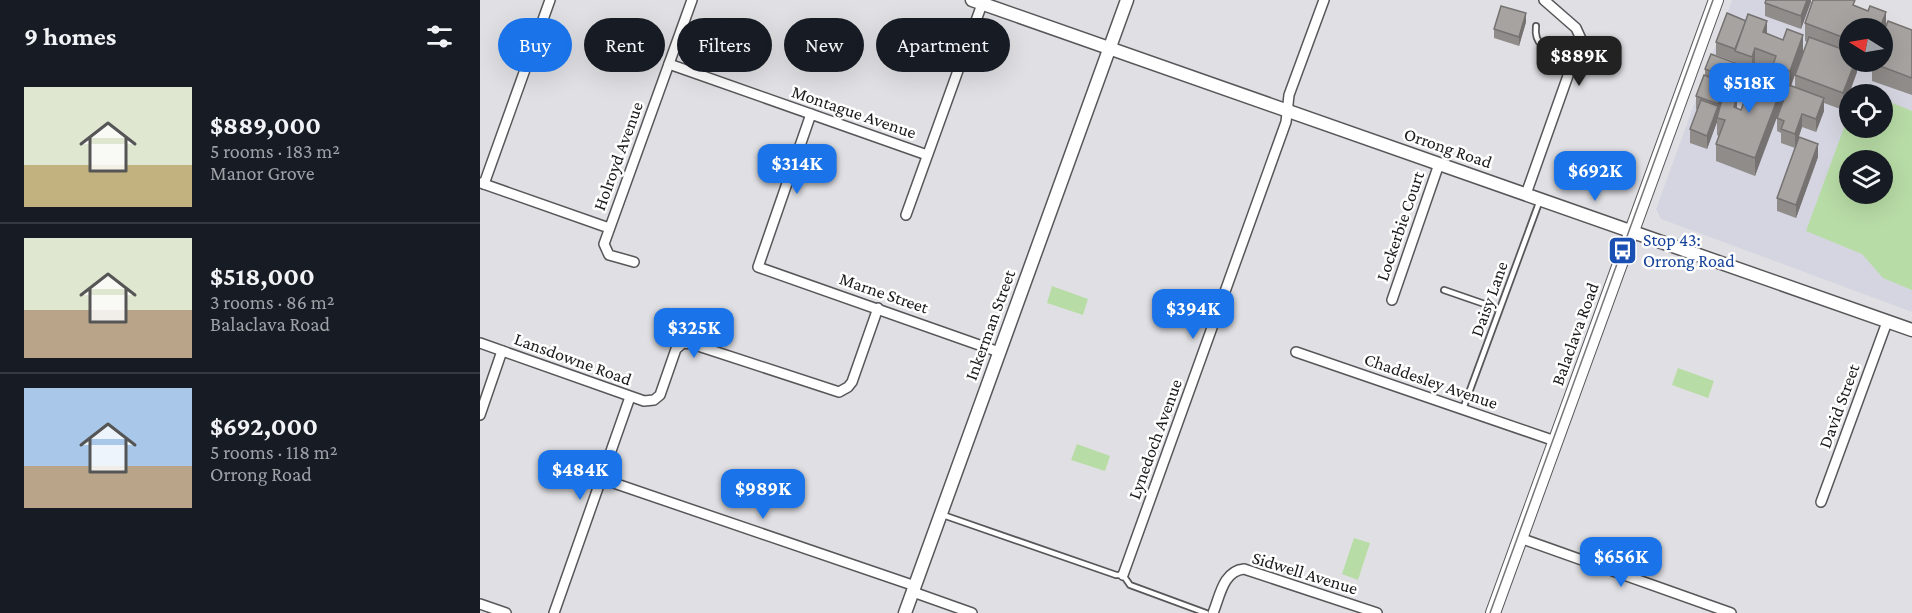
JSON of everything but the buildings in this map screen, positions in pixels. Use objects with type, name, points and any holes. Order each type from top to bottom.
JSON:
[{"type":"main road","name":"Balaclava Road","points":[[1493,613],[1716,0]]},
{"type":"street","points":[[482,184],[550,0]]},
{"type":"street","name":"Holroyd Avenue","points":[[482,184],[609,228],[692,0]]},
{"type":"street","name":"Inkerman Street","points":[[905,613],[1127,0]]},
{"type":"street","name":"Lynedoch Avenue","points":[[1123,575],[1286,122],[1289,95],[1324,0]]},
{"type":"street","points":[[1526,194],[1581,39],[1578,31],[1544,0]]},
{"type":"street","points":[[906,216],[977,2]]},
{"type":"street","name":"Orrong Road","points":[[977,2],[1912,330]]},
{"type":"street","name":"Montague Avenue","points":[[669,64],[927,155]]},
{"type":"street","name":"Marne Street","points":[[811,114],[758,267],[999,352]]},
{"type":"street","name":"Lockerbie Court","points":[[1392,300],[1439,164]]},
{"type":"street","points":[[609,228],[604,244],[606,252],[609,255],[634,262]]},
{"type":"street","name":"Lansdowne Road","points":[[480,343],[644,401],[658,398],[676,349],[683,343],[834,391],[842,391],[852,382],[878,308]]},
{"type":"street","name":"David Street","points":[[1821,502],[1887,322]]},
{"type":"street","points":[[480,415],[502,351]]},
{"type":"street","name":"Chaddesley Avenue","points":[[1296,352],[1555,441]]},
{"type":"street","points":[[554,613],[630,397]]},
{"type":"street","points":[[602,479],[914,589],[972,613]]},
{"type":"street","points":[[1520,538],[1731,613]]},
{"type":"street","name":"Sidwell Avenue","points":[[1213,613],[1228,577],[1234,571],[1244,569],[1377,613]]},
{"type":"street","points":[[480,604],[506,613]]},
{"type":"lane","points":[[1536,26],[1535,39],[1540,46],[1575,58]]},
{"type":"lane","name":"Daisy Lane","points":[[1463,409],[1540,199]]},
{"type":"lane","points":[[1444,290],[1499,309]]},
{"type":"lane","points":[[941,514],[1116,575],[1123,575],[1130,585],[1206,613]]},
{"type":"shaded area","points":[[1732,0],[1809,0],[1859,18],[1839,18],[1839,72],[1893,72],[1893,30],[1912,37],[1912,312],[1661,219],[1656,209]]},
{"type":"green space","points":[[1893,103],[1912,111],[1912,290],[1883,278],[1862,254],[1806,231],[1840,138],[1893,138]]},
{"type":"green space","points":[[1052,286],[1088,299],[1083,315],[1047,303]]},
{"type":"green space","points":[[1678,368],[1714,381],[1708,398],[1672,385]]},
{"type":"green space","points":[[1077,444],[1110,456],[1105,471],[1071,460]]},
{"type":"green space","points":[[1354,538],[1370,543],[1358,580],[1342,574]]},
{"type":"tram line","points":[[1490,613],[1713,0]]},
{"type":"place","name":"Stop 43: Orrong Road","points":[[1622,250]]}]
